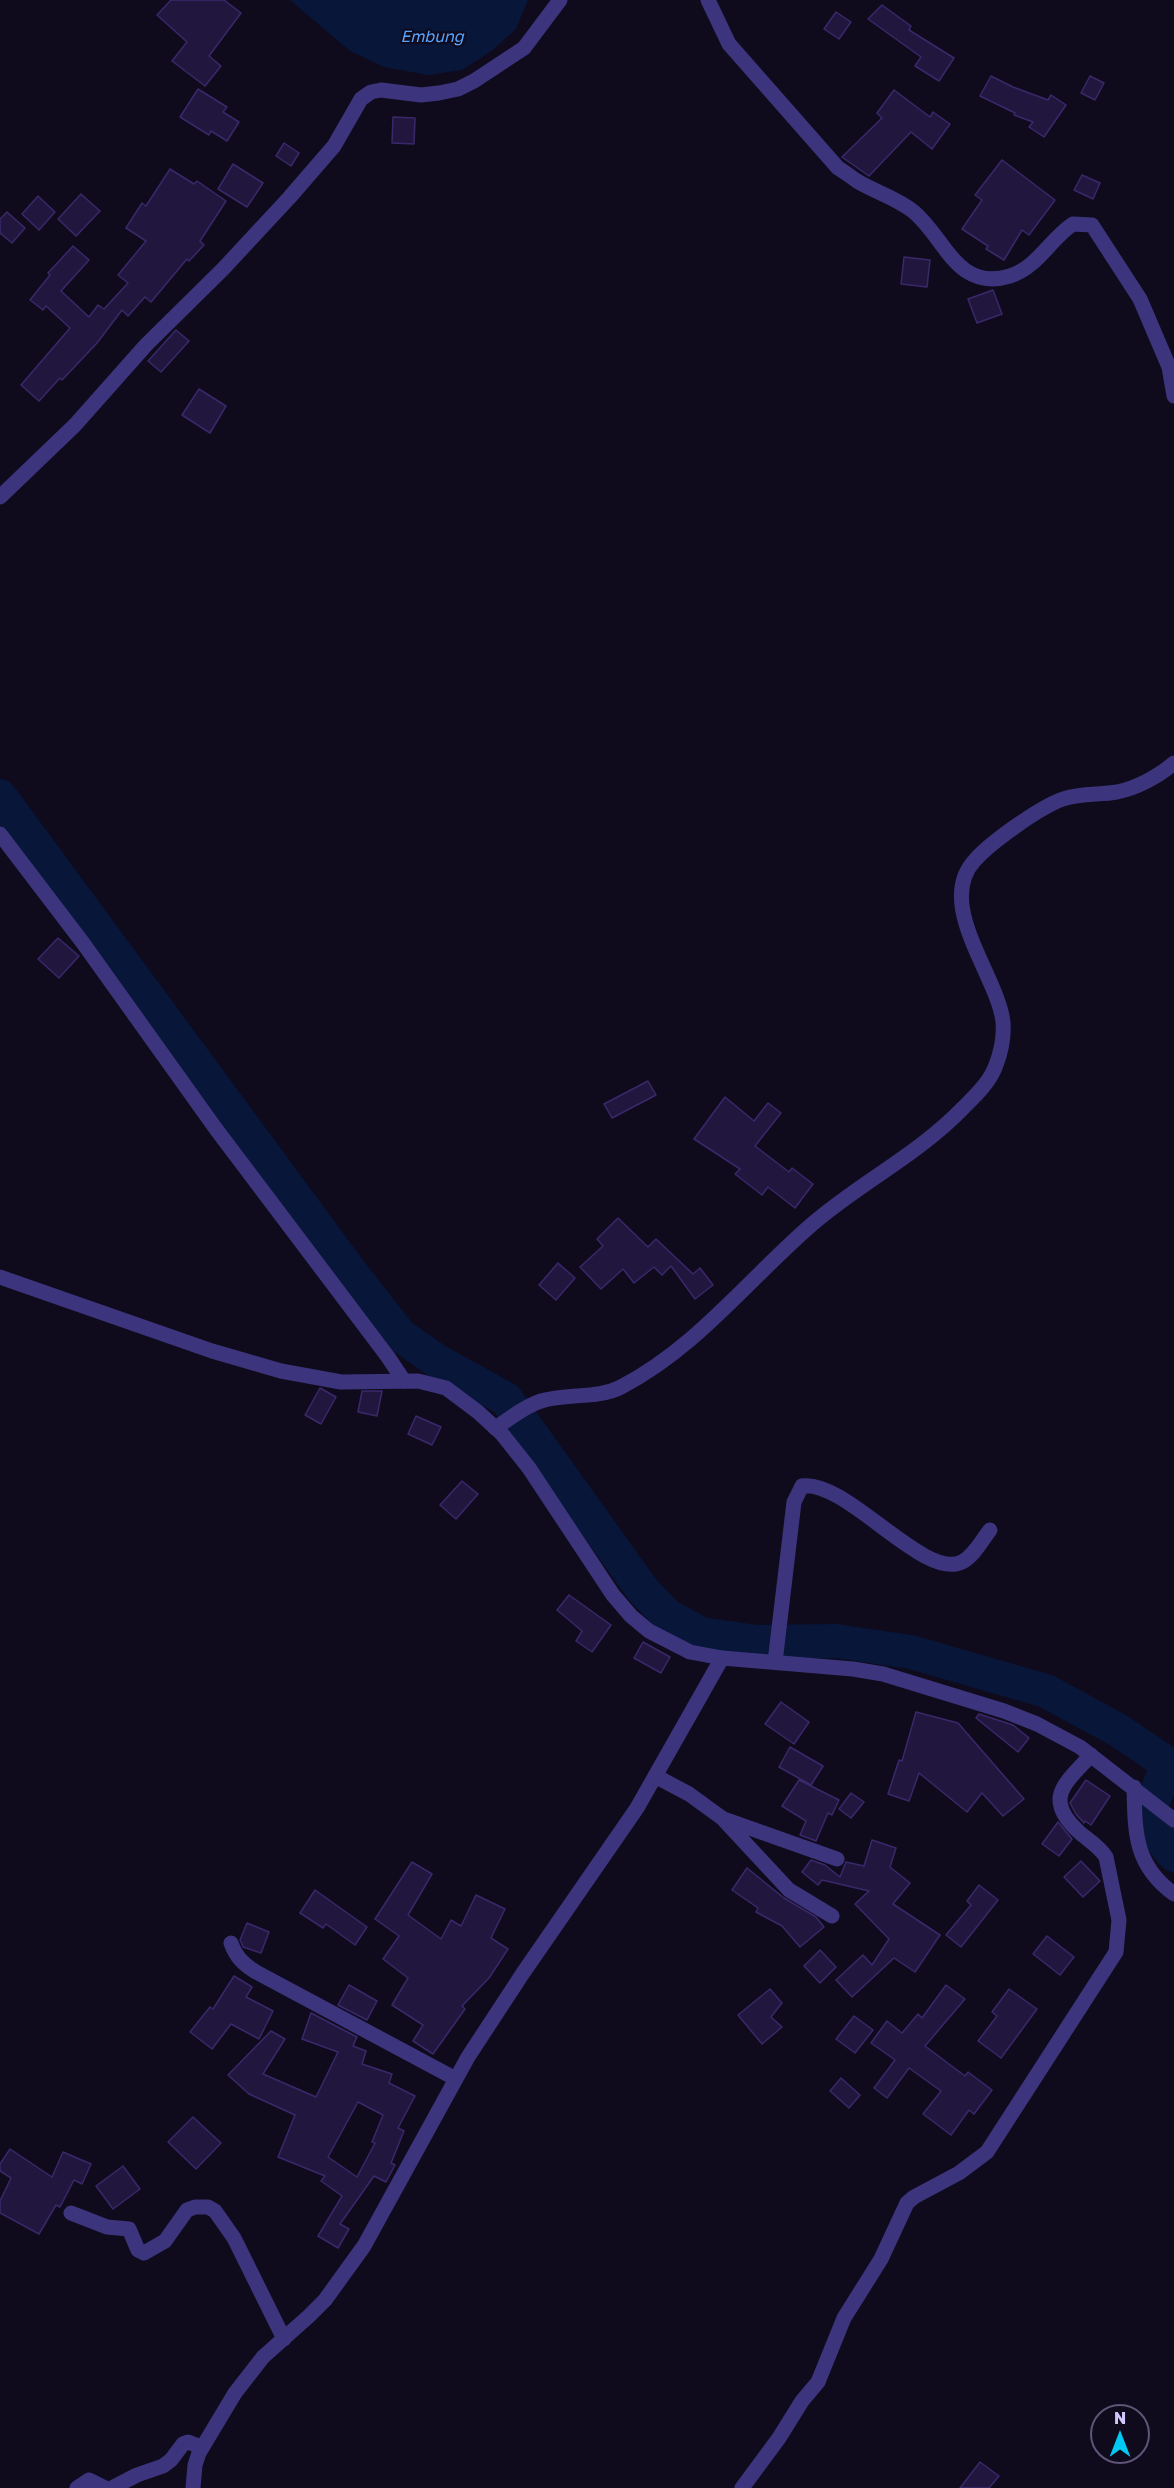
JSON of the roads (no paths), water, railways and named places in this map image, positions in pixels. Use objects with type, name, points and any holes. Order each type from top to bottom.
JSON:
[{"type":"street","points":[[0,497],[75,424],[146,345],[223,269],[289,198],[334,146],[361,99],[371,92],[381,90],[421,95],[458,89],[524,48],[560,0]]},
{"type":"street","points":[[708,0],[729,44],[838,168],[858,182],[886,194],[913,211],[966,272],[981,279],[1011,276],[1038,260],[1073,224],[1092,225],[1140,299],[1165,358],[1174,396]]},
{"type":"street","points":[[500,1425],[540,1401],[618,1389],[655,1366],[719,1315],[811,1226],[941,1131],[982,1088],[996,1066],[1002,1044],[1003,1023],[997,999],[963,917],[962,896],[966,871],[976,858],[1043,808],[1063,799],[1128,789],[1163,772],[1174,763]]},
{"type":"street","points":[[0,834],[83,943],[216,1129],[404,1381]]},
{"type":"street","points":[[0,1277],[212,1351],[282,1371],[341,1382],[404,1381],[435,1384],[446,1388],[500,1425],[613,1595],[631,1616],[649,1631],[690,1652],[722,1658],[775,1658],[884,1674],[955,1694],[1037,1724],[1091,1755],[1174,1820]]},
{"type":"street","points":[[775,1658],[794,1502],[802,1486],[817,1487],[841,1499],[916,1551],[944,1563],[954,1564],[967,1559],[990,1530]]},
{"type":"street","points":[[193,2488],[195,2465],[201,2447],[235,2392],[264,2357],[325,2300],[364,2246],[456,2079],[523,1973],[637,1808],[722,1658]]},
{"type":"street","points":[[742,2488],[779,2438],[802,2400],[818,2382],[844,2318],[881,2259],[908,2204],[914,2196],[959,2173],[987,2152],[1116,1952],[1119,1920],[1106,1857],[1102,1850],[1070,1822],[1061,1808],[1059,1798],[1061,1788],[1091,1755]]},
{"type":"street","points":[[655,1776],[689,1794],[722,1818],[789,1890],[832,1916]]},
{"type":"street","points":[[1134,1787],[1134,1826],[1141,1855],[1148,1869],[1160,1884],[1174,1894]]},
{"type":"street","points":[[722,1818],[837,1859]]},
{"type":"street","points":[[231,1943],[235,1955],[250,1968],[456,2079]]},
{"type":"street","points":[[71,2213],[107,2227],[129,2229],[138,2250],[144,2253],[165,2241],[187,2210],[195,2207],[208,2207],[215,2211],[234,2238],[284,2339]]},
{"type":"street","points":[[112,2488],[137,2475],[163,2466],[171,2460],[183,2444],[188,2442],[201,2447]]},
{"type":"street","points":[[77,2488],[89,2480],[105,2488]]},
{"type":"water","name":"Embung","points":[[290,0],[528,0],[516,29],[493,50],[462,70],[428,75],[384,67],[350,51]]},
{"type":"waterway","points":[[0,796],[350,1271],[400,1335],[437,1361],[506,1399],[642,1589],[667,1615],[701,1634],[757,1642],[836,1641],[911,1652],[1046,1691],[1118,1730],[1171,1766],[1161,1781],[1146,1821],[1174,1855]]}]
